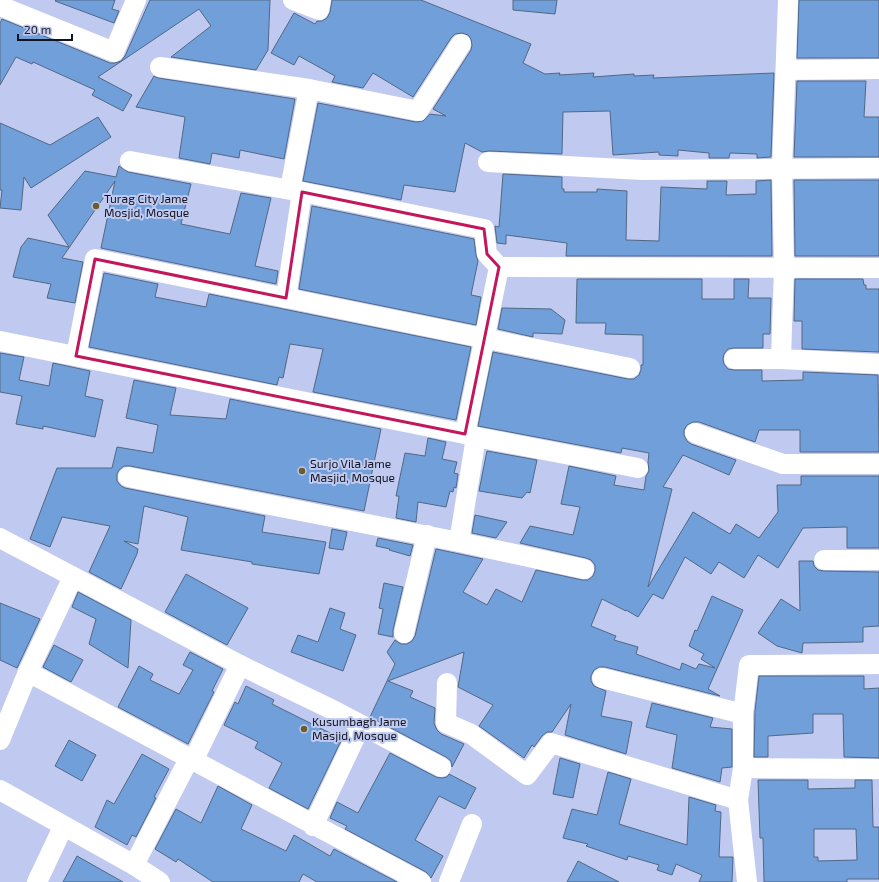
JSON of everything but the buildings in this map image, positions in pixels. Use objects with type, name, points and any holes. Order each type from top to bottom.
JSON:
[{"type":"street","points":[[0,6],[114,52],[136,0]]},
{"type":"street","points":[[293,0],[319,10],[321,0]]},
{"type":"street","points":[[781,359],[784,268],[782,168],[788,0]]},
{"type":"street","points":[[160,67],[309,89],[418,111],[461,44]]},
{"type":"street","points":[[786,70],[879,69]]},
{"type":"street","points":[[286,298],[296,190],[309,89]]},
{"type":"street","points":[[130,160],[296,190],[484,229],[487,254],[499,267],[879,268]]},
{"type":"street","points":[[488,162],[642,170],[879,168]]},
{"type":"street","points":[[76,356],[95,259],[630,368]]},
{"type":"street","points":[[459,542],[470,435],[485,338],[499,267]]},
{"type":"street","points":[[0,341],[638,468]]},
{"type":"street","points":[[734,359],[781,359],[879,364]]},
{"type":"street","points":[[695,433],[783,464],[879,464]]},
{"type":"street","points":[[128,477],[459,542],[584,569]]},
{"type":"street","points":[[404,633],[427,536]]},
{"type":"street","points":[[0,538],[240,665],[361,725],[441,767]]},
{"type":"street","points":[[824,560],[879,560]]},
{"type":"street","points":[[0,740],[28,672],[73,577]]},
{"type":"street","points":[[747,882],[738,800],[743,768],[742,714],[749,664],[879,664]]},
{"type":"street","points":[[134,865],[240,665]]},
{"type":"street","points":[[28,672],[313,826],[421,882]]},
{"type":"street","points":[[602,678],[742,714]]},
{"type":"street","points":[[448,683],[446,723],[471,734],[527,775],[551,743],[738,800]]},
{"type":"street","points":[[313,826],[361,725]]},
{"type":"street","points":[[743,768],[879,769]]},
{"type":"street","points":[[0,790],[63,827],[134,865],[160,882]]},
{"type":"street","points":[[449,882],[472,824]]},
{"type":"street","points":[[37,882],[63,827]]},
{"type":"highlighted area","points":[[302,192],[484,229],[487,254],[499,267],[465,434],[76,356],[95,259],[286,298]]},
{"type":"place","name":"Turag City Jame Mosjid, Mosque","points":[[96,206]]},
{"type":"place","name":"Surjo Vila Jame Masjid, Mosque","points":[[302,471]]},
{"type":"place","name":"Kusumbagh Jame Masjid, Mosque","points":[[304,729]]}]
